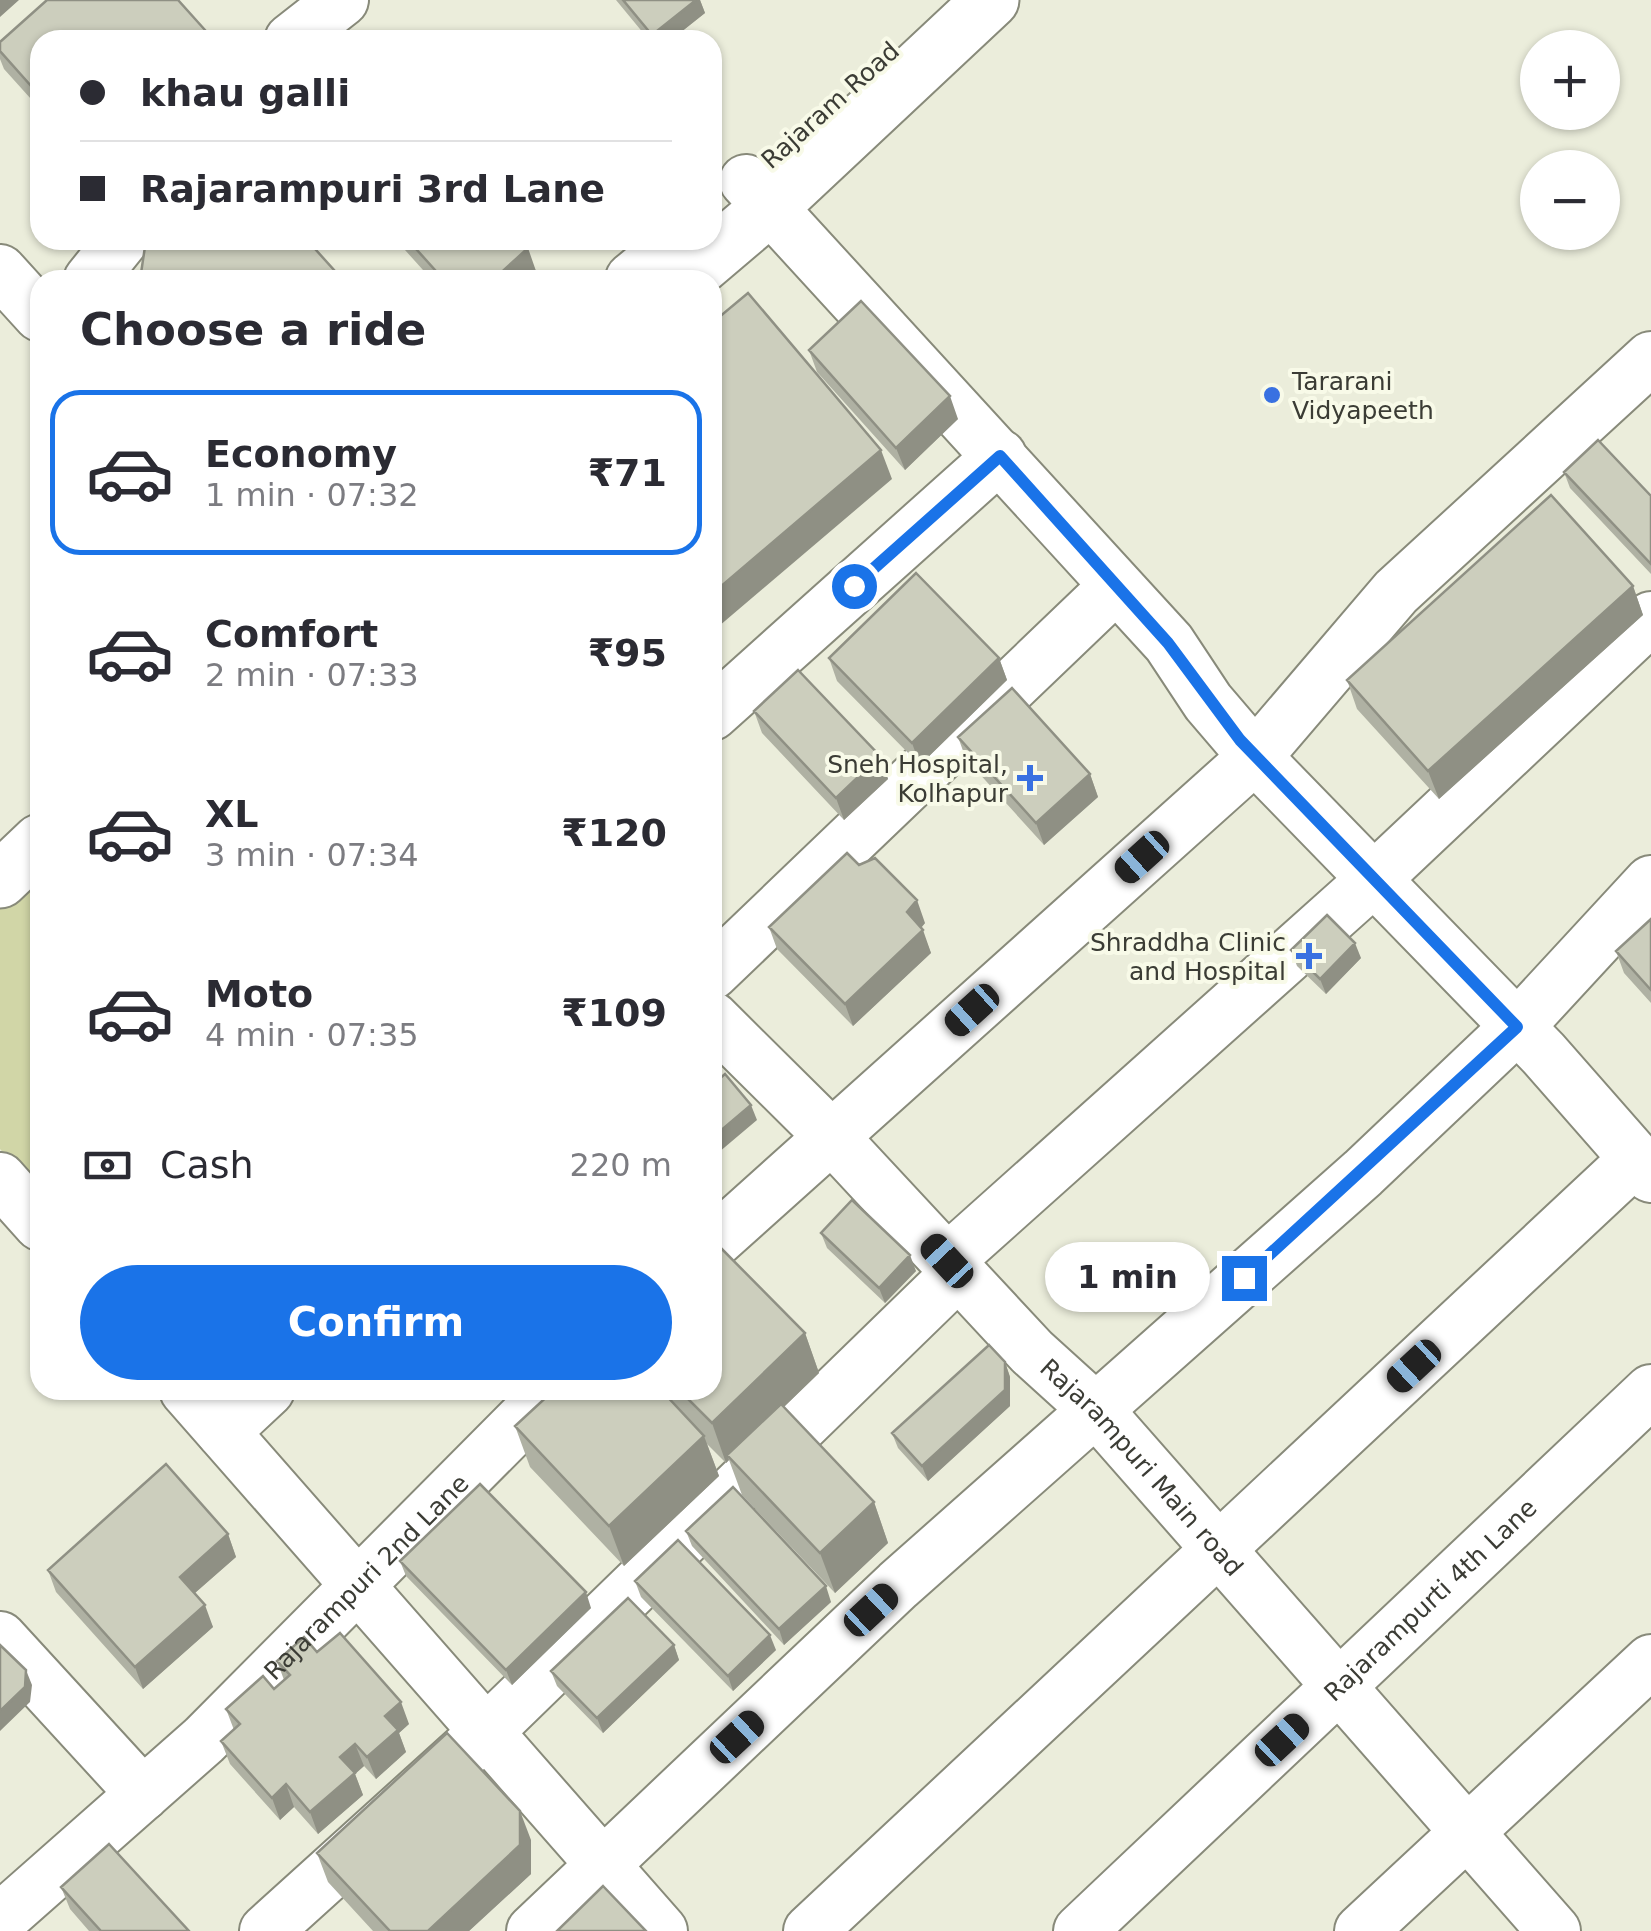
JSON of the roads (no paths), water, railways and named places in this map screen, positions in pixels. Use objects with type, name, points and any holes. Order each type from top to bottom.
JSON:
[{"type":"main road","name":"Rajaram Road","points":[[743,200],[949,0]]},
{"type":"main road","points":[[722,228],[743,200],[992,0]]},
{"type":"main road","points":[[645,270],[668,250]]},
{"type":"main road","points":[[0,846],[30,818]]},
{"type":"main road","points":[[0,880],[30,852]]},
{"type":"street","points":[[304,30],[342,0]]},
{"type":"street","points":[[743,200],[1000,456],[1168,643],[1208,702],[1255,756],[1641,1151],[810,1931]]},
{"type":"street","points":[[98,270],[114,250]]},
{"type":"street","points":[[0,271],[30,304]]},
{"type":"street","points":[[722,1235],[1255,756],[1396,592],[1651,358]]},
{"type":"street","points":[[722,705],[1000,456]]},
{"type":"street","points":[[722,962],[1115,587]]},
{"type":"street","points":[[266,1931],[485,1732],[953,1267],[1651,618]]},
{"type":"street","points":[[533,1931],[898,1585],[1363,1173],[1517,1027],[1651,882]]},
{"type":"street","name":"Rajarampuri Main road","points":[[722,1028],[832,1137],[1032,1352],[1096,1410],[1554,1931]]},
{"type":"street","points":[[0,1179],[30,1213]]},
{"type":"street","name":"Rajarampurti 4th Lane","points":[[1080,1931],[1651,1391]]},
{"type":"street","points":[[195,1400],[661,1931]]},
{"type":"street","points":[[223,1432],[257,1400]]},
{"type":"street","name":"Rajarampuri 2nd Lane","points":[[0,1920],[204,1740],[542,1400]]},
{"type":"street","points":[[0,1638],[142,1794]]},
{"type":"street","points":[[1361,1931],[1651,1660]]},
{"type":"place","name":"Tararani Vidyapeeth","points":[[1272,395]]},
{"type":"place","name":"Sneh Hospital, Kolhapur","points":[[1030,778]]},
{"type":"place","name":"Shraddha Clinic and Hospital","points":[[1309,956]]}]
